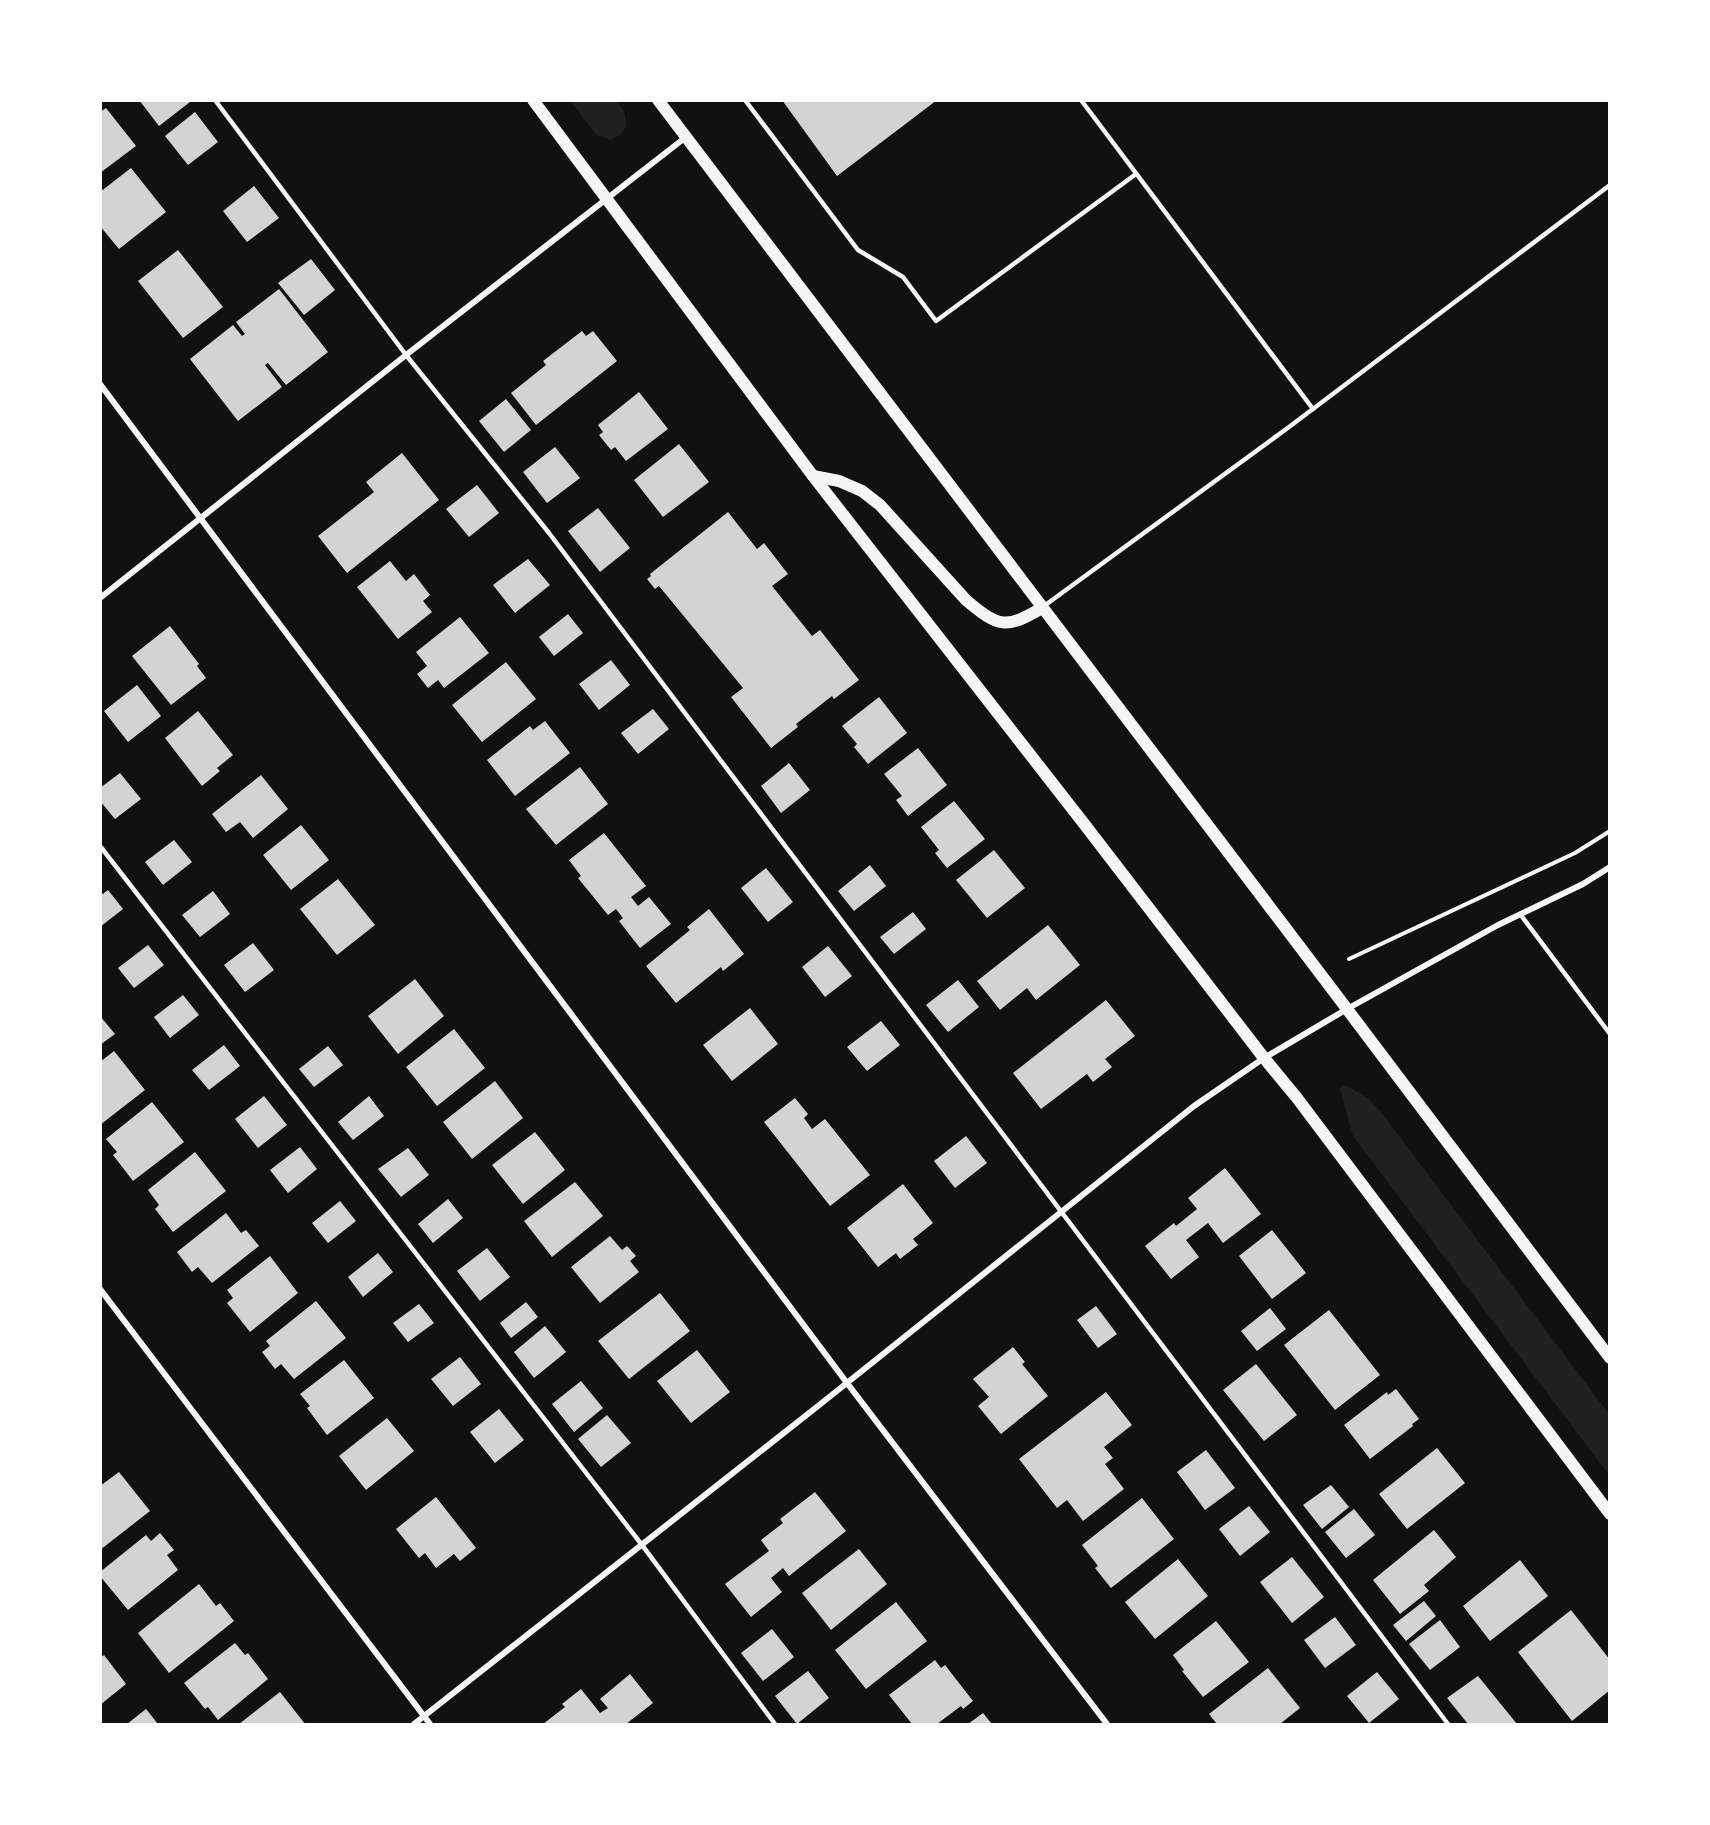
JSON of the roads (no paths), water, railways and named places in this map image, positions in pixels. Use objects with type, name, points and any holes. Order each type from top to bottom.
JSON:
[{"type":"main road","points":[[532,100],[813,476],[1297,1098],[1610,1514]]},
{"type":"main road","points":[[658,100],[1610,1358]]},
{"type":"main road","points":[[813,476],[839,482],[862,491],[880,505],[966,600],[981,613],[1001,623],[1018,622],[1042,608]]},
{"type":"street","points":[[100,598],[686,137]]},
{"type":"street","points":[[100,384],[847,1383],[1107,1725]]},
{"type":"street","points":[[414,1725],[1194,1106],[1264,1058],[1347,1009],[1520,915],[1583,884],[1610,867]]},
{"type":"street","points":[[100,1289],[430,1725]]},
{"type":"lane","points":[[215,100],[406,355],[549,533],[1448,1725]]},
{"type":"lane","points":[[745,100],[858,250],[903,277],[936,321],[1136,174]]},
{"type":"lane","points":[[1081,100],[1313,409]]},
{"type":"lane","points":[[1042,608],[1313,409],[1610,185]]},
{"type":"lane","points":[[100,846],[642,1545],[775,1725]]},
{"type":"lane","points":[[1520,915],[1610,1034]]}]
